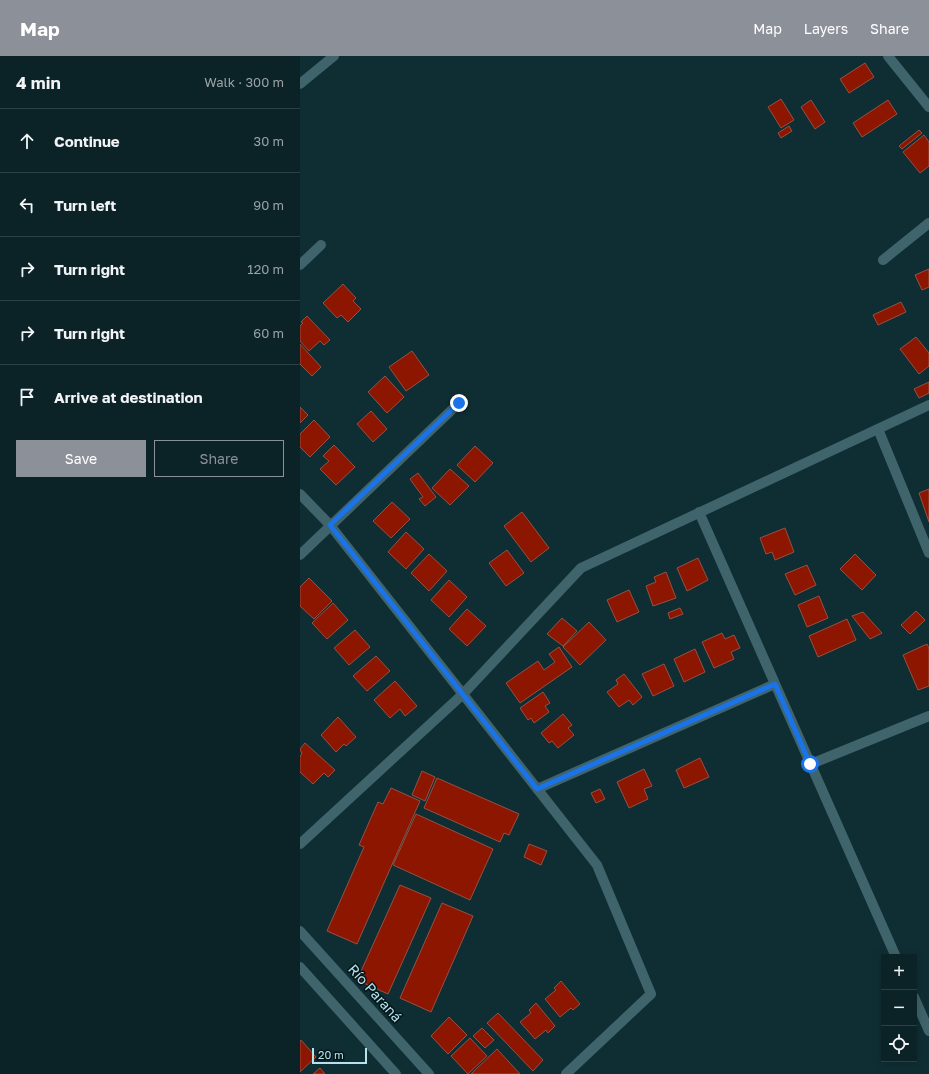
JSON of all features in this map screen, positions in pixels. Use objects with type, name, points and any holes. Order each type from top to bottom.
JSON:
[{"type":"street","points":[[300,83],[334,56]]},
{"type":"street","points":[[888,56],[929,107]]},
{"type":"street","points":[[883,260],[929,224]]},
{"type":"street","points":[[300,265],[321,244]]},
{"type":"street","points":[[300,555],[459,403]]},
{"type":"street","points":[[300,844],[463,694],[581,568],[929,405]]},
{"type":"street","points":[[878,429],[929,553]]},
{"type":"street","points":[[300,494],[330,525],[597,865],[651,994],[566,1074]]},
{"type":"street","points":[[699,512],[895,954]]},
{"type":"street","points":[[537,789],[775,684]]},
{"type":"street","points":[[810,764],[929,716]]},
{"type":"street","name":"Río Paraná","points":[[300,931],[429,1074]]},
{"type":"street","points":[[300,967],[396,1074]]},
{"type":"street","points":[[917,1003],[928,1025]]},
{"type":"building","points":[[865,63],[874,77],[849,93],[840,79]]},
{"type":"building","points":[[781,99],[794,120],[781,128],[768,107]]},
{"type":"building","points":[[811,100],[825,122],[815,129],[801,107]]},
{"type":"building","points":[[888,100],[897,114],[862,137],[853,123]]},
{"type":"building","points":[[789,126],[792,131],[781,138],[778,133]]},
{"type":"building","points":[[919,130],[922,133],[902,149],[899,146]]},
{"type":"building","points":[[924,135],[929,142],[929,166],[920,173],[903,152]]},
{"type":"building","points":[[929,269],[929,287],[922,290],[915,275]]},
{"type":"building","points":[[343,284],[356,298],[353,301],[361,309],[348,322],[341,315],[337,318],[323,303]]},
{"type":"building","points":[[901,302],[906,312],[878,325],[873,315]]},
{"type":"building","points":[[307,316],[330,340],[324,345],[320,341],[309,351],[300,341],[300,326],[303,323],[301,322]]},
{"type":"building","points":[[916,337],[929,353],[929,366],[919,374],[900,349]]},
{"type":"building","points":[[300,344],[321,367],[312,376],[300,364]]},
{"type":"building","points":[[412,351],[429,375],[406,391],[389,367]]},
{"type":"building","points":[[385,376],[404,397],[387,413],[368,392]]},
{"type":"building","points":[[929,382],[929,393],[919,398],[914,389]]},
{"type":"building","points":[[300,407],[308,415],[300,423]]},
{"type":"building","points":[[371,411],[387,429],[373,442],[357,424]]},
{"type":"building","points":[[314,420],[330,437],[310,457],[300,447],[300,434]]},
{"type":"building","points":[[334,445],[355,467],[336,485],[320,469],[329,461],[323,456]]},
{"type":"building","points":[[475,446],[493,463],[475,482],[457,465]]},
{"type":"building","points":[[450,469],[469,486],[450,505],[432,488]]},
{"type":"building","points":[[418,473],[436,497],[425,506],[419,499],[423,497],[410,479]]},
{"type":"building","points":[[929,489],[929,522],[919,493]]},
{"type":"building","points":[[392,502],[410,519],[391,538],[373,521]]},
{"type":"building","points":[[522,512],[549,548],[531,562],[504,526]]},
{"type":"building","points":[[785,528],[794,552],[775,560],[772,552],[766,554],[760,538]]},
{"type":"building","points":[[406,532],[424,549],[406,569],[388,552]]},
{"type":"building","points":[[507,550],[524,573],[506,586],[489,563]]},
{"type":"building","points":[[429,554],[447,571],[429,591],[411,573]]},
{"type":"building","points":[[855,554],[876,575],[862,590],[840,569]]},
{"type":"building","points":[[698,558],[708,580],[687,591],[677,568]]},
{"type":"building","points":[[807,565],[816,585],[795,595],[785,574]]},
{"type":"building","points":[[666,572],[676,598],[653,606],[646,586],[656,582],[654,577]]},
{"type":"building","points":[[309,578],[332,601],[314,619],[300,606],[300,587]]},
{"type":"building","points":[[449,580],[467,597],[449,617],[431,600]]},
{"type":"building","points":[[629,590],[639,612],[617,622],[607,600]]},
{"type":"building","points":[[819,596],[828,618],[807,627],[798,605]]},
{"type":"building","points":[[333,603],[348,620],[327,639],[312,623]]},
{"type":"building","points":[[680,608],[683,614],[670,619],[668,613]]},
{"type":"building","points":[[467,609],[486,626],[467,646],[449,629]]},
{"type":"building","points":[[916,611],[925,620],[910,634],[901,625]]},
{"type":"building","points":[[863,612],[882,633],[870,639],[852,616]]},
{"type":"building","points":[[562,618],[577,631],[563,646],[547,634]]},
{"type":"building","points":[[847,619],[856,640],[818,657],[809,636]]},
{"type":"building","points":[[589,622],[606,640],[580,665],[563,647]]},
{"type":"building","points":[[355,630],[370,647],[349,665],[334,648]]},
{"type":"building","points":[[722,633],[725,639],[734,635],[740,648],[731,652],[734,659],[714,668],[702,642]]},
{"type":"building","points":[[927,644],[929,648],[929,686],[918,690],[903,655]]},
{"type":"building","points":[[559,647],[572,667],[520,703],[506,683],[538,661],[544,670],[555,662],[549,654]]},
{"type":"building","points":[[695,649],[705,672],[684,682],[674,659]]},
{"type":"building","points":[[376,656],[390,671],[367,691],[353,676]]},
{"type":"building","points":[[664,664],[674,686],[653,696],[642,674]]},
{"type":"building","points":[[624,674],[642,697],[633,705],[629,700],[619,707],[607,692],[618,684],[616,680]]},
{"type":"building","points":[[395,681],[417,706],[405,716],[400,709],[390,718],[374,700]]},
{"type":"building","points":[[543,692],[550,703],[545,706],[549,712],[534,723],[531,718],[528,720],[520,708]]},
{"type":"building","points":[[563,714],[572,725],[568,728],[574,735],[558,748],[552,741],[549,743],[541,733]]},
{"type":"building","points":[[338,717],[356,737],[346,746],[344,744],[336,752],[321,735]]},
{"type":"building","points":[[305,743],[335,770],[328,777],[324,773],[313,784],[300,772],[300,756],[302,754],[300,749]]},
{"type":"building","points":[[700,758],[709,777],[684,788],[676,770]]},
{"type":"building","points":[[644,769],[652,786],[644,789],[648,799],[629,808],[617,782]]},
{"type":"building","points":[[422,771],[435,777],[425,801],[412,795]]},
{"type":"building","points":[[437,778],[519,814],[509,835],[504,833],[500,842],[424,808]]},
{"type":"building","points":[[391,788],[420,801],[357,944],[327,931],[364,847],[359,845],[378,802],[383,804]]},
{"type":"building","points":[[600,789],[605,799],[596,803],[591,793]]},
{"type":"building","points":[[416,814],[493,849],[470,900],[393,865]]},
{"type":"building","points":[[529,844],[547,851],[541,865],[524,857]]},
{"type":"building","points":[[400,885],[431,898],[388,994],[357,980]]},
{"type":"building","points":[[442,903],[473,916],[431,1012],[400,998]]},
{"type":"building","points":[[561,981],[580,1004],[573,1010],[571,1008],[560,1017],[545,999],[556,990],[554,988]]},
{"type":"building","points":[[536,1003],[555,1026],[548,1033],[546,1030],[535,1039],[520,1022],[531,1013],[529,1010]]},
{"type":"building","points":[[498,1013],[543,1060],[533,1071],[487,1023]]},
{"type":"building","points":[[449,1017],[467,1035],[448,1054],[431,1036]]},
{"type":"building","points":[[482,1028],[494,1040],[485,1048],[473,1036]]},
{"type":"building","points":[[470,1038],[487,1056],[468,1074],[451,1056]]},
{"type":"building","points":[[301,1040],[316,1057],[300,1072],[300,1042]]},
{"type":"building","points":[[497,1049],[520,1074],[471,1074]]},
{"type":"building","points":[[320,1068],[325,1074],[313,1074]]},
{"type":"route","points":[[459,403],[330,525],[537,789],[775,684],[810,764]]}]
